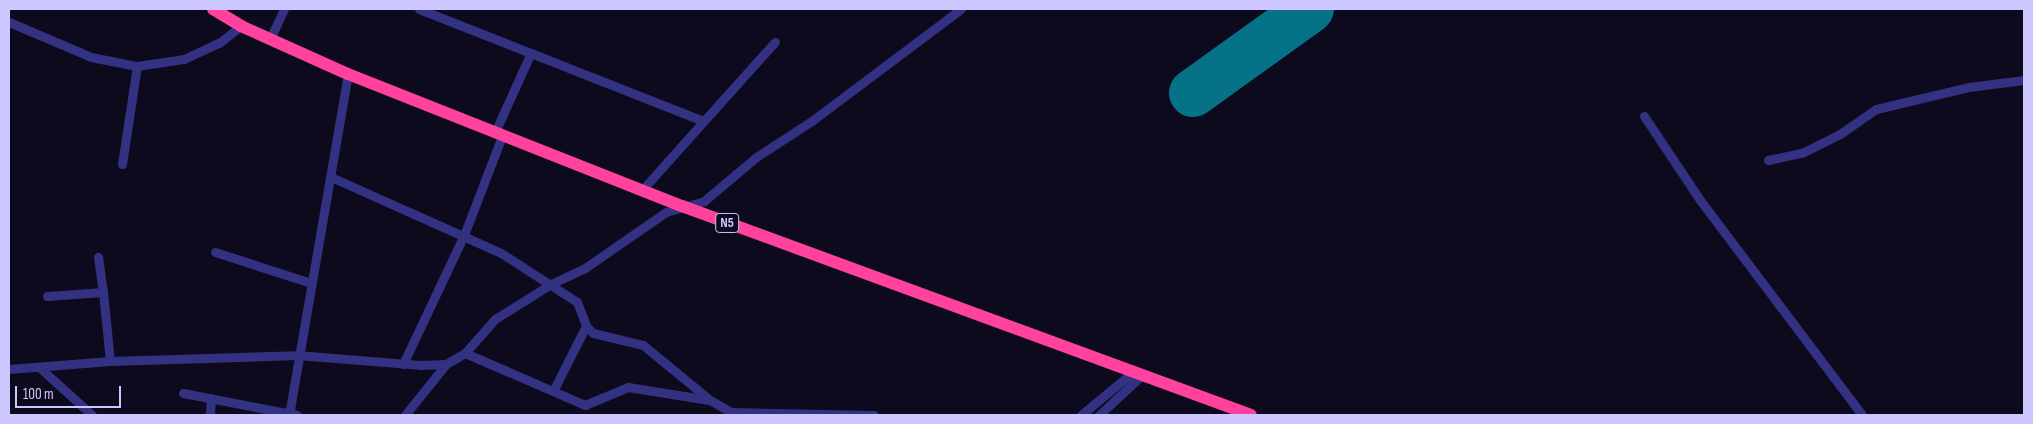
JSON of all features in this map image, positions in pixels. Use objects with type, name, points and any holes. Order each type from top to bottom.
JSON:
[{"type":"highway","name":"N5","points":[[213,9],[242,26],[348,74],[682,206],[1245,414]]},
{"type":"street","points":[[270,39],[284,9]]},
{"type":"street","points":[[419,9],[530,55],[703,120]]},
{"type":"street","points":[[405,415],[446,364],[465,353],[495,319],[551,284],[585,268],[647,223],[682,206],[704,201],[755,158],[813,120],[961,9]]},
{"type":"street","points":[[9,22],[91,57],[137,66],[184,59],[219,43],[242,26]]},
{"type":"street","points":[[642,190],[775,42]]},
{"type":"street","points":[[403,364],[464,235],[499,134],[530,55]]},
{"type":"street","points":[[122,164],[137,66]]},
{"type":"street","points":[[182,393],[292,415],[297,355],[348,74]]},
{"type":"street","points":[[1768,160],[1802,153],[1840,134],[1876,109],[1969,87],[2024,80]]},
{"type":"street","points":[[1644,116],[1700,200],[1862,415]]},
{"type":"street","points":[[331,176],[501,253],[576,302],[586,326],[600,337],[618,337],[643,345],[710,400],[731,412],[874,415]]},
{"type":"street","points":[[215,252],[311,283]]},
{"type":"street","points":[[98,257],[110,361]]},
{"type":"street","points":[[47,296],[103,292]]},
{"type":"street","points":[[553,391],[586,326]]},
{"type":"street","points":[[465,353],[585,406],[628,387],[710,400]]},
{"type":"street","points":[[9,370],[110,361],[297,355],[403,364],[446,364]]},
{"type":"street","points":[[39,367],[89,413]]},
{"type":"street","points":[[1081,415],[1137,374]]},
{"type":"street","points":[[1099,415],[1137,374]]},
{"type":"street","points":[[210,415],[211,398]]},
{"type":"street","points":[[77,415],[89,413]]},
{"type":"runway","points":[[1193,93],[1310,9]]}]
